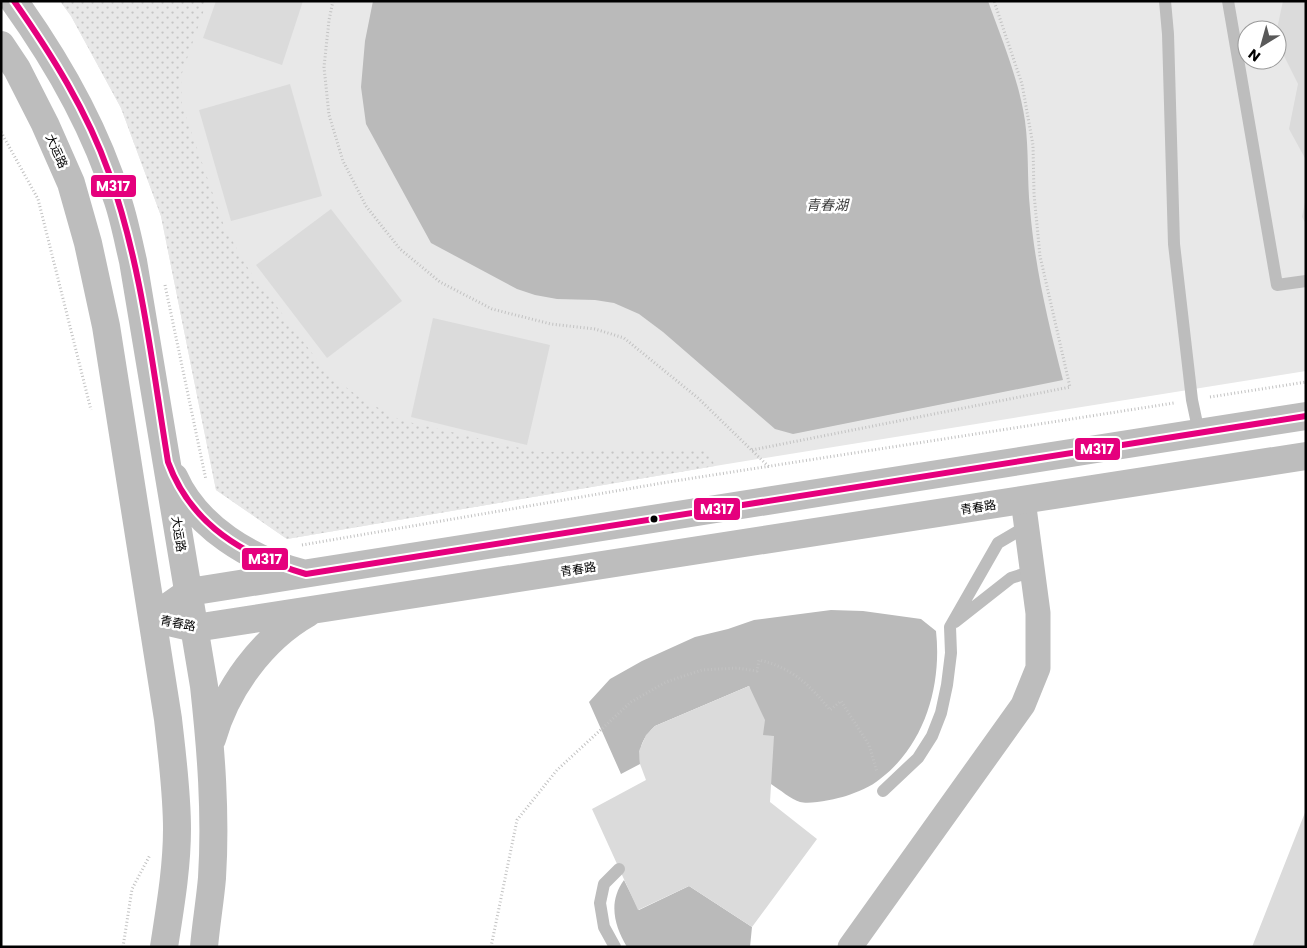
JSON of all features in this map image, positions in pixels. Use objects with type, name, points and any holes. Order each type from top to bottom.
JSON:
[{"type":"street","name":"大运路","points":[[14,1],[36,32],[72,94],[97,143],[117,198],[133,261],[204,686],[214,808],[212,879],[204,947]]},
{"type":"street","name":"大运路","points":[[1,46],[17,69],[45,124],[71,183],[88,243],[106,326],[168,719],[174,772],[177,830],[172,895],[164,947]]},
{"type":"street","name":"青春路","points":[[152,618],[189,592],[1306,416]]},
{"type":"street","name":"青春路","points":[[152,618],[195,628],[1306,456]]},
{"type":"street","points":[[168,462],[179,487],[193,508],[212,527],[232,542],[256,556],[282,568],[306,574]]},
{"type":"street","points":[[850,947],[1023,705],[1038,668],[1038,613],[1023,500]]},
{"type":"street","points":[[210,746],[223,709],[248,668],[278,634],[295,620],[314,610]]},
{"type":"lane","points":[[1165,1],[1168,34],[1174,244],[1192,400],[1199,432]]},
{"type":"lane","points":[[1228,1],[1277,285],[1306,281]]},
{"type":"lane","points":[[882,785],[918,758],[935,728],[941,713],[947,686],[951,653],[950,627],[998,543],[1027,526]]},
{"type":"lane","points":[[950,627],[1011,578],[1033,571]]},
{"type":"lane","points":[[615,947],[604,927],[600,903],[604,884],[619,869]]},
{"type":"path","points":[[333,1],[324,67],[329,115],[342,161],[366,206],[400,249],[440,282],[492,309],[551,324],[595,329],[624,338],[698,398],[770,467]]},
{"type":"path","points":[[752,450],[1070,387],[1040,256],[1034,194],[1034,145],[1022,84],[994,1]]},
{"type":"path","points":[[1,132],[38,199],[91,410]]},
{"type":"path","points":[[163,276],[207,486]]},
{"type":"path","points":[[293,546],[668,482],[1306,382]]},
{"type":"path","points":[[491,947],[517,820],[557,770],[601,728],[632,702],[666,682],[702,670],[738,668],[757,670],[759,660],[775,663],[814,689],[830,710],[841,701],[869,745],[882,785]]},
{"type":"path","points":[[123,947],[132,889],[154,847]]},
{"type":"shaded area","points":[[60,1],[1306,1],[1306,371],[715,466],[287,539],[216,490],[161,216],[121,108],[71,16]]},
{"type":"shaded area","points":[[60,1],[207,1],[181,76],[182,105],[224,226],[249,270],[327,373],[359,397],[400,420],[537,452],[707,449],[715,466],[287,539],[216,490],[161,216],[121,108],[71,16]]},
{"type":"water","name":"青春湖","points":[[373,1],[988,1],[1019,90],[1025,121],[1029,198],[1035,252],[1047,316],[1063,380],[793,434],[775,429],[663,332],[639,314],[614,303],[595,300],[557,299],[517,289],[431,243],[366,124],[361,87],[365,41]]},
{"type":"water","points":[[831,610],[863,611],[921,619],[936,631],[936,672],[933,693],[927,712],[909,749],[896,765],[876,782],[846,796],[810,803],[797,801],[771,784],[763,735],[749,686],[655,726],[642,743],[640,764],[621,774],[589,702],[610,679],[642,661],[695,637],[754,620]]},
{"type":"water","points":[[624,880],[639,910],[689,886],[752,927],[750,947],[627,947],[616,922],[614,905],[619,888]]},
{"type":"building","points":[[216,1],[303,1],[282,65],[203,38]]},
{"type":"building","points":[[1283,1],[1306,1],[1306,160],[1289,129],[1298,84],[1287,62],[1287,20],[1279,20]]},
{"type":"building","points":[[290,84],[322,196],[231,221],[199,110]]},
{"type":"building","points":[[1306,202],[1306,224],[1302,217]]},
{"type":"building","points":[[331,209],[402,301],[327,358],[256,265]]},
{"type":"building","points":[[433,318],[550,345],[527,445],[411,417]]},
{"type":"building","points":[[749,686],[765,720],[763,735],[774,736],[770,802],[817,839],[752,927],[689,886],[638,910],[592,809],[646,780],[640,764],[639,751],[646,735],[655,726]]},
{"type":"building","points":[[1306,810],[1306,947],[1252,947]]},
{"type":"transit line","name":"M317","points":[[14,1],[42,42],[67,84],[90,128],[109,173],[130,244],[138,280],[168,462],[178,484],[191,504],[222,535],[241,547],[283,567],[306,574],[1306,416]]}]
